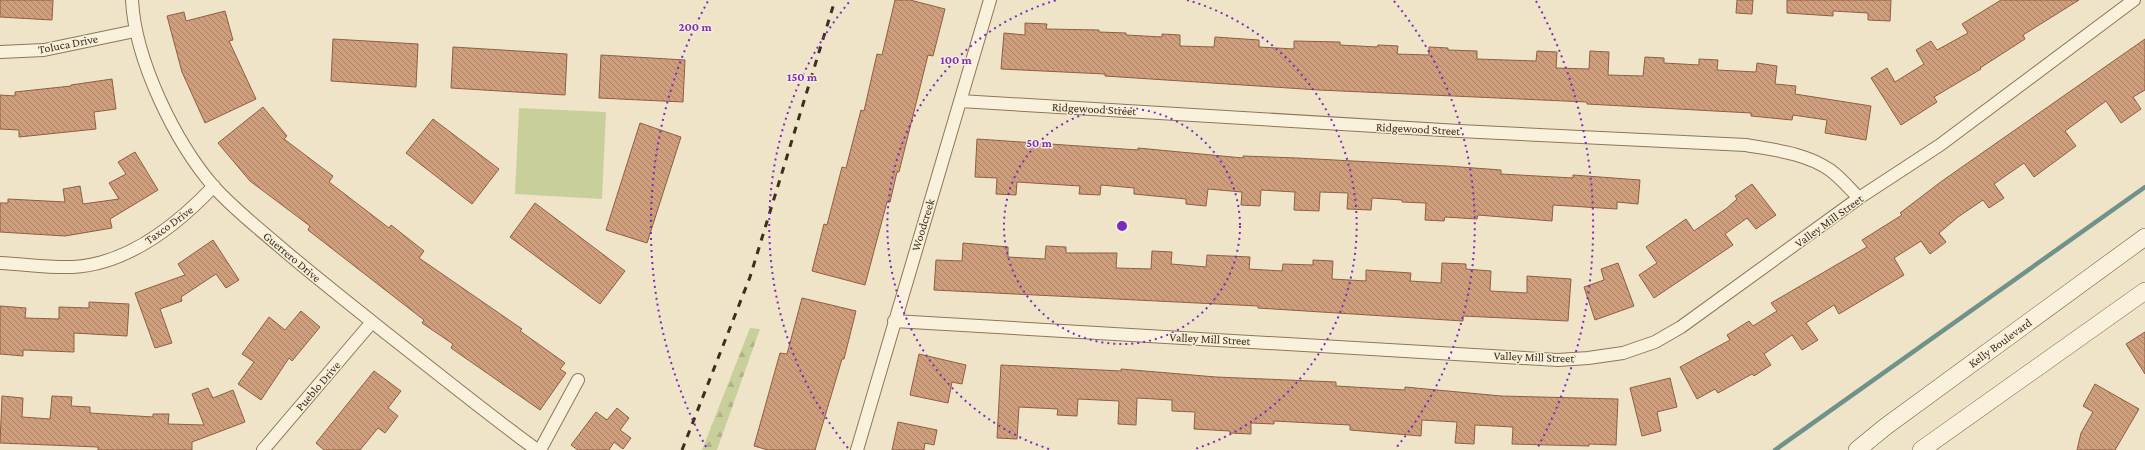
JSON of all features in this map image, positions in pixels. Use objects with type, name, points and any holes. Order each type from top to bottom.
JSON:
[{"type":"main road","name":"Kelly Boulevard","points":[[1858,450],[1891,423],[2143,244]]},
{"type":"main road","points":[[1921,450],[2145,290]]},
{"type":"street","name":"Guerrero Drive","points":[[132,0],[135,31],[144,60],[177,133],[214,186],[243,216],[372,322],[538,450]]},
{"type":"street","name":"Woodcreek","points":[[857,450],[990,0]]},
{"type":"street","name":"Valley Mill Street","points":[[894,321],[1558,360],[1588,358],[1623,353],[1655,342],[1681,327],[1860,198],[1940,145],[2134,0]]},
{"type":"street","name":"Toluca Drive","points":[[0,52],[44,50],[135,31]]},
{"type":"street","name":"Ridgewood Street","points":[[960,102],[1459,131],[1746,144],[1787,152],[1816,162],[1830,170],[1860,198]]},
{"type":"street","name":"Taxco Drive","points":[[0,263],[74,267],[105,261],[145,244],[194,208],[214,186]]},
{"type":"street","name":"Pueblo Drive","points":[[263,450],[372,322]]},
{"type":"street","points":[[538,450],[578,380]]},
{"type":"green space","points":[[519,108],[606,112],[602,199],[515,194]]},
{"type":"green space","points":[[750,328],[760,329],[717,450],[702,450]]},
{"type":"building","points":[[0,0],[53,0],[52,20],[0,17]]},
{"type":"building","points":[[895,0],[910,0],[945,9],[933,56],[928,55],[899,172],[897,172],[890,202],[887,202],[865,285],[812,271],[824,224],[827,225],[842,167],[846,168],[861,110],[864,111],[877,54],[882,55]]},
{"type":"building","points":[[1737,0],[1753,0],[1752,14],[1736,13]]},
{"type":"building","points":[[1787,0],[1891,0],[1890,21],[1868,20],[1868,13],[1833,11],[1833,16],[1787,13]]},
{"type":"building","points":[[2001,0],[2079,0],[2023,35],[2025,39],[1980,68],[1981,69],[1934,97],[1937,102],[1901,125],[1871,78],[1887,68],[1895,82],[1924,64],[1916,50],[1931,41],[1937,50],[1968,33],[1962,24]]},
{"type":"building","points":[[225,11],[233,40],[229,41],[256,99],[205,123],[182,72],[167,16],[184,12],[186,21]]},
{"type":"building","points":[[1025,23],[1047,24],[1046,29],[1099,30],[1099,32],[1126,33],[1126,35],[1162,37],[1162,34],[1180,35],[1180,46],[1214,47],[1215,37],[1259,40],[1259,47],[1294,49],[1294,41],[1340,42],[1340,45],[1377,47],[1378,45],[1398,46],[1397,54],[1429,55],[1429,47],[1448,48],[1448,50],[1477,51],[1477,59],[1536,61],[1537,51],[1557,52],[1556,68],[1589,69],[1590,51],[1609,52],[1608,75],[1643,76],[1645,57],[1664,58],[1664,63],[1699,65],[1699,59],[1718,60],[1717,70],[1756,72],[1757,63],[1777,66],[1775,84],[1796,86],[1795,94],[1871,106],[1866,140],[1825,133],[1827,120],[1793,115],[1792,120],[1751,116],[1751,113],[1587,104],[1587,102],[1319,90],[1105,76],[1105,74],[1001,69],[1004,33],[1025,35]]},
{"type":"building","points":[[333,39],[418,44],[416,87],[331,81]]},
{"type":"building","points":[[2145,39],[2145,90],[2133,97],[2141,109],[2121,123],[2106,101],[2065,131],[2076,146],[2034,177],[2024,163],[1994,184],[2004,198],[1989,208],[1983,200],[1958,217],[1939,233],[1946,242],[1930,254],[1921,241],[1894,258],[1904,275],[1839,314],[1834,305],[1806,323],[1818,340],[1802,350],[1792,335],[1764,354],[1771,365],[1754,376],[1752,374],[1718,393],[1715,389],[1697,399],[1680,367],[1730,340],[1727,335],[1749,321],[1753,326],[1777,311],[1771,303],[1867,247],[1862,240],[1902,215],[1900,213],[1942,181]]},
{"type":"building","points":[[453,47],[567,54],[565,95],[451,88]]},
{"type":"building","points":[[601,55],[685,60],[683,102],[599,98]]},
{"type":"building","points":[[112,79],[116,109],[94,112],[96,129],[19,137],[19,130],[0,129],[0,95],[15,96],[15,92],[71,86]]},
{"type":"building","points":[[263,107],[287,136],[284,139],[333,176],[329,182],[389,228],[391,225],[424,251],[419,258],[522,329],[520,331],[565,363],[560,369],[566,373],[540,410],[451,348],[453,344],[422,323],[424,320],[308,230],[310,226],[250,181],[218,143]]},
{"type":"building","points":[[433,119],[499,169],[472,204],[406,153]]},
{"type":"building","points":[[640,123],[681,137],[647,243],[606,230]]},
{"type":"building","points":[[977,139],[1138,150],[1138,148],[1243,158],[1243,156],[1297,158],[1447,166],[1501,170],[1501,174],[1573,178],[1573,175],[1640,180],[1638,204],[1617,202],[1617,209],[1553,205],[1552,221],[1478,215],[1477,219],[1445,217],[1444,221],[1425,220],[1426,203],[1402,202],[1402,200],[1372,198],[1371,210],[1347,209],[1348,193],[1320,192],[1319,211],[1294,210],[1295,192],[1261,190],[1260,206],[1241,205],[1242,192],[1208,189],[1206,206],[1186,204],[1186,199],[1134,194],[1134,188],[1101,185],[1100,195],[1079,194],[1080,186],[1017,182],[1016,195],[996,194],[997,178],[975,177]]},
{"type":"building","points":[[135,152],[158,190],[110,219],[112,228],[65,236],[0,232],[0,203],[8,203],[8,199],[65,202],[63,189],[80,186],[83,204],[119,199],[109,183],[126,174],[118,162]]},
{"type":"building","points":[[1752,184],[1776,215],[1756,229],[1747,218],[1725,234],[1733,245],[1654,298],[1639,275],[1657,263],[1646,247],[1686,219],[1694,231],[1727,208],[1737,199],[1735,196]]},
{"type":"building","points":[[535,203],[625,271],[600,304],[510,237]]},
{"type":"building","points":[[213,240],[239,280],[226,288],[216,274],[181,297],[182,301],[160,309],[172,343],[155,348],[135,293],[185,275],[178,264]]},
{"type":"building","points":[[963,243],[1008,247],[1008,257],[1045,259],[1046,246],[1066,247],[1066,253],[1117,253],[1116,268],[1151,269],[1152,251],[1172,252],[1171,264],[1206,267],[1207,255],[1250,257],[1249,269],[1282,271],[1283,264],[1313,265],[1313,260],[1333,261],[1332,279],[1366,281],[1366,270],[1411,273],[1410,281],[1441,283],[1442,263],[1466,264],[1466,269],[1491,271],[1490,291],[1527,293],[1527,276],[1571,279],[1568,321],[1463,316],[1463,321],[1258,308],[1258,306],[934,290],[936,260],[962,261]]},
{"type":"building","points":[[1618,263],[1634,306],[1595,320],[1584,287],[1604,280],[1601,269]]},
{"type":"building","points":[[802,298],[856,311],[844,359],[842,359],[815,450],[768,450],[754,446],[780,353],[787,354]]},
{"type":"building","points":[[89,302],[129,304],[127,336],[74,333],[74,352],[23,350],[23,356],[0,354],[0,306],[26,308],[25,318],[59,319],[59,307],[89,308]]},
{"type":"building","points":[[301,311],[320,327],[292,361],[289,358],[261,400],[238,384],[254,362],[242,354],[269,317],[285,330]]},
{"type":"building","points":[[2145,332],[2145,374],[2126,344]]},
{"type":"building","points":[[919,354],[966,365],[962,384],[952,382],[948,403],[910,395]]},
{"type":"building","points":[[1001,365],[1121,371],[1121,369],[1216,377],[1336,382],[1336,386],[1405,390],[1405,387],[1501,396],[1618,399],[1616,445],[1589,444],[1589,446],[1512,444],[1513,427],[1475,425],[1474,444],[1455,443],[1457,422],[1422,420],[1421,436],[1350,430],[1350,425],[1274,421],[1274,424],[1251,423],[1251,434],[1230,433],[1230,431],[1194,429],[1195,412],[1172,411],[1172,400],[1137,398],[1136,425],[1118,424],[1119,401],[1078,399],[1077,416],[1057,415],[1058,409],[1019,407],[1017,439],[997,438]]},
{"type":"building","points":[[374,371],[401,391],[388,408],[398,416],[385,433],[378,428],[360,450],[324,450],[316,443]]},
{"type":"building","points":[[1670,378],[1677,407],[1657,412],[1661,431],[1642,436],[1630,388]]},
{"type":"building","points":[[2095,384],[2139,409],[2115,450],[2077,450],[2081,433],[2093,412],[2083,406]]},
{"type":"building","points":[[208,388],[213,398],[233,390],[245,422],[192,442],[192,450],[98,450],[98,447],[0,443],[2,396],[23,398],[22,417],[50,419],[52,396],[72,397],[71,406],[90,407],[90,413],[153,417],[153,414],[169,414],[168,424],[204,425],[192,394]]},
{"type":"building","points":[[617,408],[629,418],[620,430],[631,438],[623,449],[614,442],[609,450],[578,450],[571,445],[596,412],[607,420]]},
{"type":"building","points":[[898,422],[937,430],[934,445],[925,443],[924,450],[892,450]]},
{"type":"waterway","points":[[1775,450],[2145,187]]},
{"type":"railway","points":[[682,450],[750,277],[835,0]]}]
